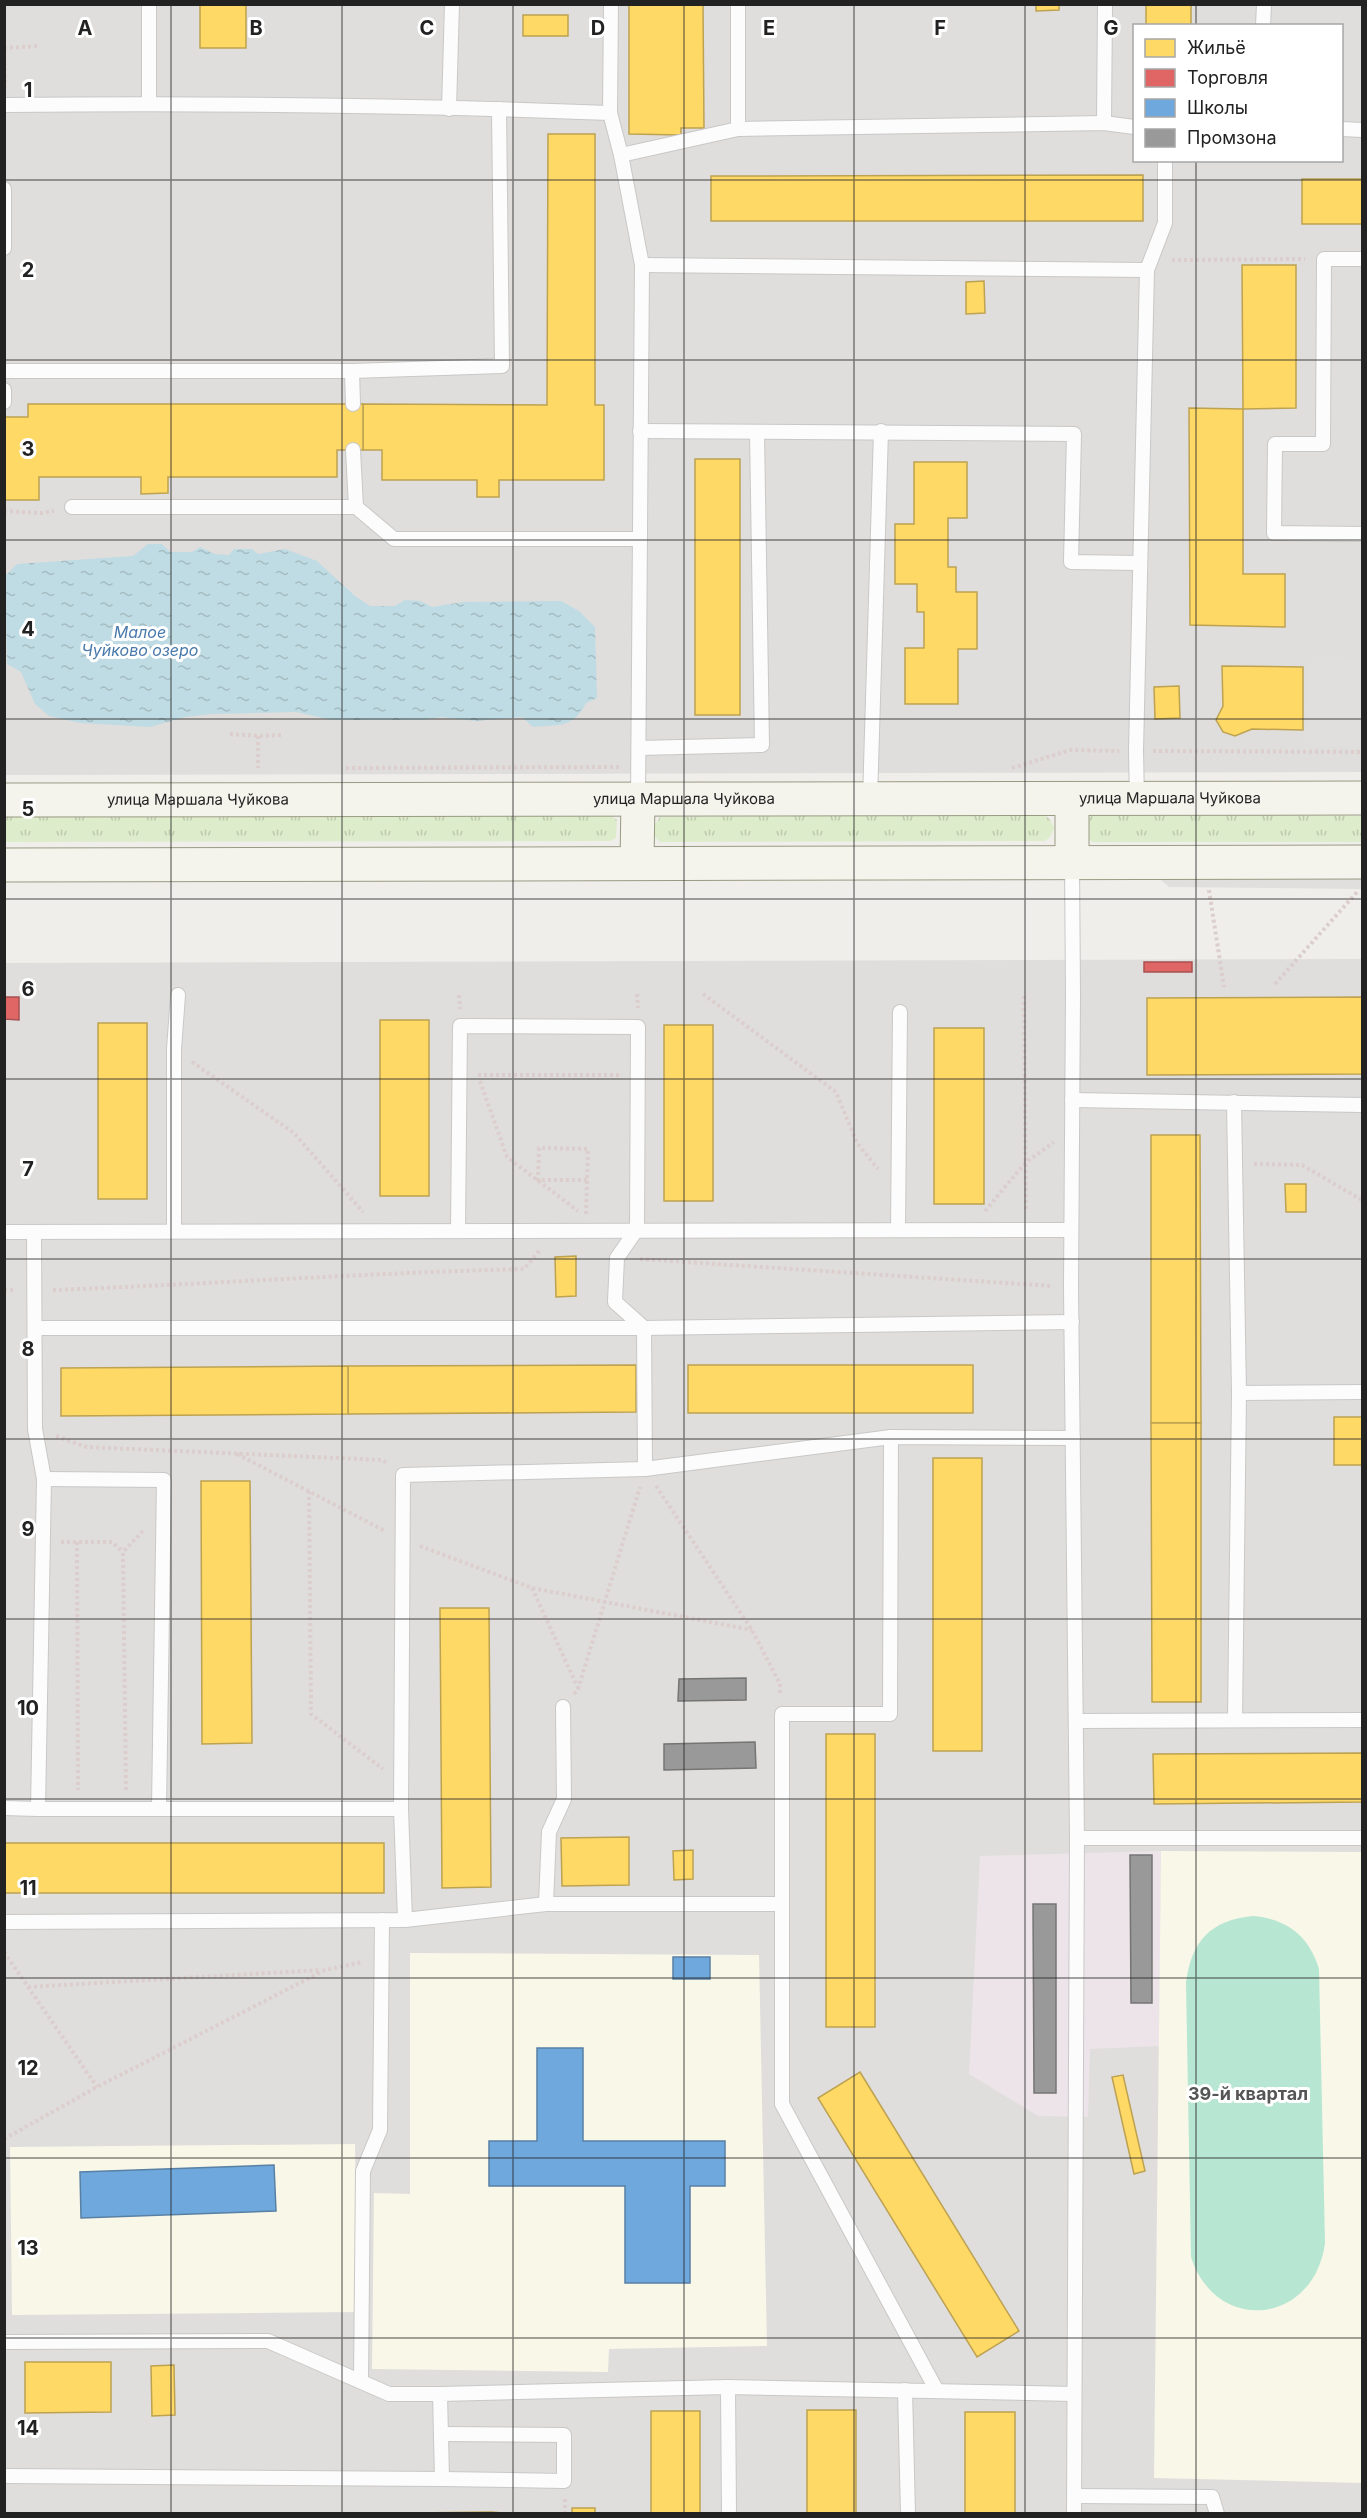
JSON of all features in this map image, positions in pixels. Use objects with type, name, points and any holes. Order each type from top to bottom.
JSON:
[{"type":"main road","name":"улица Маршала Чуйкова","points":[[4,800],[1362,798]]},
{"type":"main road","points":[[637,863],[638,799]]},
{"type":"main road","points":[[1072,799],[1072,861]]},
{"type":"main road","points":[[4,865],[1072,861],[1360,876]]},
{"type":"lane","points":[[149,4],[149,103]]},
{"type":"lane","points":[[449,109],[452,4]]},
{"type":"lane","points":[[611,4],[610,113],[621,154],[642,266],[638,799]]},
{"type":"lane","points":[[738,4],[738,129]]},
{"type":"lane","points":[[1104,123],[1105,4]]},
{"type":"lane","points":[[1263,24],[1264,4]]},
{"type":"lane","points":[[5,105],[149,103],[610,113]]},
{"type":"lane","points":[[4,371],[352,371],[502,366],[499,109]]},
{"type":"lane","points":[[621,154],[738,129],[1104,123],[1133,127]]},
{"type":"lane","points":[[1343,129],[1362,130]]},
{"type":"lane","points":[[1137,799],[1140,563],[1149,265],[1165,224],[1165,162]]},
{"type":"lane","points":[[4,189],[4,248]]},
{"type":"lane","points":[[1362,259],[1324,259],[1323,444],[1275,444],[1274,533],[1362,534]]},
{"type":"lane","points":[[642,266],[1149,265]]},
{"type":"lane","points":[[352,371],[353,404]]},
{"type":"lane","points":[[4,390],[4,402]]},
{"type":"lane","points":[[640,431],[1074,434],[1071,562],[1140,563]]},
{"type":"lane","points":[[870,800],[881,431]]},
{"type":"lane","points":[[639,748],[762,746],[757,432]]},
{"type":"lane","points":[[353,450],[356,507]]},
{"type":"lane","points":[[72,507],[356,507],[394,539],[640,539]]},
{"type":"lane","points":[[1072,861],[1071,1287],[1077,1838],[1074,2514]]},
{"type":"lane","points":[[174,1231],[174,1049],[178,995]]},
{"type":"lane","points":[[897,1230],[900,1012]]},
{"type":"lane","points":[[459,1230],[460,1026],[638,1027],[637,1229],[617,1258],[615,1302],[644,1329],[645,1469]]},
{"type":"lane","points":[[1072,1100],[1362,1105]]},
{"type":"lane","points":[[1234,1102],[1239,1393],[1235,1720]]},
{"type":"lane","points":[[4,1232],[637,1229],[1071,1230]]},
{"type":"lane","points":[[34,1232],[35,1429],[44,1479],[38,1809]]},
{"type":"lane","points":[[36,1329],[644,1329],[1072,1322]]},
{"type":"lane","points":[[1239,1393],[1362,1392]]},
{"type":"lane","points":[[405,1920],[401,1809],[403,1475],[645,1469],[891,1437],[1073,1438]]},
{"type":"lane","points":[[891,1437],[890,1714],[782,1714],[782,2104],[938,2391]]},
{"type":"lane","points":[[44,1479],[164,1480],[159,1809]]},
{"type":"lane","points":[[546,1904],[549,1832],[564,1799],[563,1707]]},
{"type":"lane","points":[[1076,1721],[1362,1720]]},
{"type":"lane","points":[[4,1808],[401,1809]]},
{"type":"lane","points":[[1077,1838],[1362,1838]]},
{"type":"lane","points":[[4,1923],[405,1920],[546,1904],[781,1904]]},
{"type":"lane","points":[[361,2381],[363,2171],[380,2130],[382,1920]]},
{"type":"lane","points":[[4,2342],[268,2341],[389,2394],[728,2387],[1074,2394]]},
{"type":"lane","points":[[728,2387],[729,2514]]},
{"type":"lane","points":[[905,2390],[908,2514]]},
{"type":"lane","points":[[441,2394],[442,2479]]},
{"type":"lane","points":[[4,2476],[564,2481],[564,2435],[441,2434]]},
{"type":"lane","points":[[1074,2496],[1212,2497],[1217,2514]]},
{"type":"path","points":[[5,105],[4,46],[40,46]]},
{"type":"path","points":[[1149,265],[1324,259]]},
{"type":"path","points":[[4,511],[40,513],[72,507]]},
{"type":"path","points":[[230,734],[284,735]]},
{"type":"path","points":[[258,736],[258,768]]},
{"type":"path","points":[[1275,984],[1360,876]]},
{"type":"path","points":[[1209,890],[1224,987]]},
{"type":"path","points":[[703,994],[836,1092],[857,1143],[898,1193]]},
{"type":"path","points":[[1024,996],[1026,1230]]},
{"type":"path","points":[[174,1049],[294,1133],[380,1231]]},
{"type":"path","points":[[459,1075],[638,1075]]},
{"type":"path","points":[[478,1075],[507,1156],[586,1218],[588,1149],[539,1148],[538,1180]]},
{"type":"path","points":[[970,1230],[1025,1163],[1072,1128]]},
{"type":"path","points":[[1235,1164],[1302,1165],[1362,1200]]},
{"type":"path","points":[[538,1180],[587,1180]]},
{"type":"path","points":[[4,1290],[36,1291],[405,1272],[524,1269],[542,1246]]},
{"type":"path","points":[[617,1258],[1071,1287]]},
{"type":"path","points":[[35,1429],[87,1447],[383,1460],[403,1475]]},
{"type":"path","points":[[237,1454],[402,1539],[532,1588],[752,1630]]},
{"type":"path","points":[[563,1707],[578,1689],[645,1469]]},
{"type":"path","points":[[645,1469],[752,1630],[780,1684],[782,1714]]},
{"type":"path","points":[[309,1491],[311,1714],[401,1783]]},
{"type":"path","points":[[126,1809],[123,1552],[163,1510]]},
{"type":"path","points":[[43,1542],[112,1542],[123,1552]]},
{"type":"path","points":[[77,1542],[78,1809]]},
{"type":"path","points":[[532,1588],[578,1689]]},
{"type":"path","points":[[4,1952],[97,2087]]},
{"type":"path","points":[[28,1987],[325,1970],[381,1958]]},
{"type":"path","points":[[4,2139],[97,2087],[325,1970]]},
{"type":"shaded area","points":[[4,5],[1362,5],[1362,772],[5,775]]},
{"type":"shaded area","points":[[1360,662],[1360,747],[1311,747],[1309,663]]},
{"type":"shaded area","points":[[1157,877],[1362,879],[1362,889],[1169,887]]},
{"type":"shaded area","points":[[1362,959],[1362,2513],[5,2513],[4,963]]},
{"type":"shaded area","points":[[1161,1851],[1159,2046],[1090,2049],[1088,2117],[1038,2116],[969,2074],[980,1856]]},
{"type":"shaded area","points":[[1161,1851],[1362,1852],[1362,2483],[1154,2478]]},
{"type":"shaded area","points":[[410,1953],[759,1955],[767,2346],[609,2349],[608,2372],[372,2369],[374,2193],[410,2194]]},
{"type":"shaded area","points":[[355,2144],[357,2312],[12,2315],[10,2147]]},
{"type":"green space","points":[[1042,814],[1050,819],[1054,828],[1050,837],[1045,841],[660,842],[652,829],[660,817]]},
{"type":"green space","points":[[1094,814],[1362,816],[1362,842],[1092,842],[1086,836],[1087,819]]},
{"type":"green space","points":[[610,815],[617,820],[616,838],[610,841],[5,842],[4,816]]},
{"type":"green space","points":[[1253,1916],[1276,1921],[1295,1931],[1309,1947],[1319,1969],[1325,2243],[1317,2270],[1303,2291],[1284,2304],[1263,2310],[1241,2308],[1221,2299],[1203,2282],[1191,2257],[1186,1983],[1193,1955],[1198,1944],[1206,1935],[1226,1922]]},
{"type":"water","name":"Малое Чуйково озеро","points":[[148,544],[162,544],[170,552],[192,552],[200,547],[215,554],[229,555],[234,549],[252,549],[258,554],[285,549],[317,561],[355,596],[370,606],[395,606],[405,600],[420,601],[432,607],[463,602],[561,601],[579,611],[595,627],[597,698],[586,703],[576,717],[564,724],[533,727],[522,717],[476,721],[441,717],[423,720],[332,720],[296,712],[212,714],[185,717],[150,727],[80,723],[49,716],[35,704],[21,672],[7,664],[5,576],[17,564],[133,556]]},
{"type":"building: Жильё","points":[[200,4],[246,4],[246,48],[200,48]]},
{"type":"building: Жильё","points":[[629,4],[703,4],[704,128],[681,128],[681,135],[629,134]]},
{"type":"building: Жильё","points":[[1036,4],[1059,4],[1059,10],[1036,11]]},
{"type":"building: Жильё","points":[[1146,4],[1191,4],[1191,24],[1146,24]]},
{"type":"building: Жильё","points":[[523,15],[568,15],[568,36],[523,36]]},
{"type":"building: Жильё","points":[[548,134],[595,134],[595,405],[604,405],[604,480],[499,480],[499,497],[477,497],[477,480],[382,480],[382,450],[363,450],[363,404],[547,405]]},
{"type":"building: Жильё","points":[[1143,175],[1143,221],[711,221],[711,176]]},
{"type":"building: Жильё","points":[[1302,179],[1362,179],[1362,224],[1302,224]]},
{"type":"building: Жильё","points":[[1242,265],[1296,265],[1296,408],[1243,409]]},
{"type":"building: Жильё","points":[[984,281],[985,313],[966,314],[966,282]]},
{"type":"building: Жильё","points":[[28,404],[363,404],[363,450],[337,450],[337,477],[168,477],[168,493],[141,494],[141,477],[39,477],[39,500],[4,500],[4,417],[28,417]]},
{"type":"building: Жильё","points":[[1189,408],[1243,409],[1243,574],[1285,574],[1285,627],[1190,625]]},
{"type":"building: Жильё","points":[[695,459],[740,459],[740,715],[695,715]]},
{"type":"building: Жильё","points":[[914,462],[967,462],[967,518],[948,518],[948,567],[956,567],[956,592],[977,592],[977,649],[958,649],[958,704],[905,704],[905,648],[924,648],[924,612],[917,612],[917,584],[895,584],[895,524],[914,524]]},
{"type":"building: Жильё","points":[[1222,666],[1303,667],[1303,730],[1252,729],[1235,736],[1223,732],[1216,720],[1223,706]]},
{"type":"building: Жильё","points":[[1179,686],[1180,718],[1155,719],[1154,687]]},
{"type":"building: Жильё","points":[[1362,997],[1362,1074],[1147,1075],[1147,998]]},
{"type":"building: Жильё","points":[[380,1020],[429,1020],[429,1196],[380,1196]]},
{"type":"building: Жильё","points":[[98,1023],[147,1023],[147,1199],[98,1199]]},
{"type":"building: Жильё","points":[[664,1025],[713,1025],[713,1201],[664,1201]]},
{"type":"building: Жильё","points":[[934,1028],[984,1028],[984,1204],[934,1204]]},
{"type":"building: Жильё","points":[[1151,1135],[1200,1135],[1201,1423],[1151,1423]]},
{"type":"building: Жильё","points":[[1285,1184],[1306,1184],[1306,1212],[1286,1212]]},
{"type":"building: Жильё","points":[[576,1256],[576,1296],[556,1297],[555,1257]]},
{"type":"building: Жильё","points":[[636,1365],[636,1412],[348,1414],[348,1366]]},
{"type":"building: Жильё","points":[[688,1365],[973,1365],[973,1413],[688,1413]]},
{"type":"building: Жильё","points":[[348,1366],[348,1414],[61,1416],[61,1368]]},
{"type":"building: Жильё","points":[[1334,1417],[1362,1417],[1362,1465],[1334,1465]]},
{"type":"building: Жильё","points":[[1151,1423],[1201,1423],[1201,1702],[1152,1702]]},
{"type":"building: Жильё","points":[[933,1458],[982,1458],[982,1751],[933,1751]]},
{"type":"building: Жильё","points":[[201,1481],[250,1481],[252,1743],[202,1744]]},
{"type":"building: Жильё","points":[[440,1608],[489,1608],[491,1887],[442,1888]]},
{"type":"building: Жильё","points":[[826,1734],[875,1734],[875,2027],[826,2027]]},
{"type":"building: Жильё","points":[[1362,1753],[1362,1802],[1154,1804],[1153,1754]]},
{"type":"building: Жильё","points":[[629,1837],[629,1885],[562,1886],[561,1838]]},
{"type":"building: Жильё","points":[[4,1843],[384,1843],[384,1893],[4,1893]]},
{"type":"building: Жильё","points":[[693,1850],[693,1879],[674,1880],[673,1851]]},
{"type":"building: Жильё","points":[[860,2072],[1019,2331],[977,2357],[818,2098]]},
{"type":"building: Жильё","points":[[1123,2075],[1145,2171],[1134,2174],[1112,2077]]},
{"type":"building: Жильё","points":[[25,2362],[111,2362],[111,2412],[25,2413]]},
{"type":"building: Жильё","points":[[174,2365],[175,2415],[152,2416],[151,2366]]},
{"type":"building: Жильё","points":[[807,2410],[856,2410],[856,2514],[807,2514]]},
{"type":"building: Жильё","points":[[651,2411],[700,2411],[700,2514],[651,2514]]},
{"type":"building: Жильё","points":[[965,2412],[1015,2412],[1015,2514],[965,2514]]},
{"type":"building: Жильё","points":[[572,2508],[595,2508],[595,2514],[572,2514]]},
{"type":"building: Жильё","points":[[413,2513],[515,2514],[327,2514]]},
{"type":"building: Торговля","points":[[1144,962],[1192,962],[1192,972],[1144,972]]},
{"type":"building: Торговля","points":[[4,997],[19,997],[19,1020],[4,1019]]},
{"type":"building: Школы","points":[[673,1957],[710,1957],[710,1979],[673,1979]]},
{"type":"building: Школы","points":[[537,2048],[583,2048],[583,2141],[725,2141],[725,2186],[690,2186],[690,2283],[625,2283],[625,2186],[489,2186],[489,2141],[537,2141]]},
{"type":"building: Школы","points":[[274,2165],[276,2211],[81,2218],[80,2172]]},
{"type":"building: Промзона","points":[[746,1678],[746,1700],[678,1701],[679,1679]]},
{"type":"building: Промзона","points":[[755,1742],[756,1768],[664,1770],[664,1744]]},
{"type":"building: Промзона","points":[[1130,1855],[1152,1855],[1152,2003],[1131,2003]]},
{"type":"building: Промзона","points":[[1033,1904],[1056,1904],[1056,2093],[1034,2093]]},
{"type":"district","name":"39-й квартал","points":[[1248,2094]]}]
